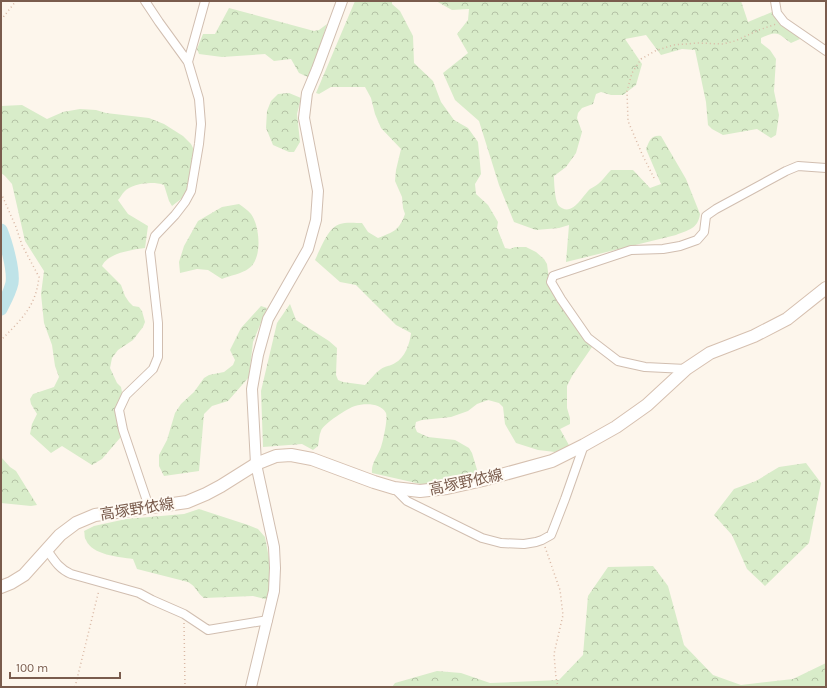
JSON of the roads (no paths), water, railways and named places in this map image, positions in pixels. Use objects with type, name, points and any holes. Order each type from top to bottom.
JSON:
[{"type":"main road","name":"高塚野依線","points":[[1,587],[24,575],[60,535],[76,523],[95,515],[187,502],[221,486],[256,464],[276,456],[291,455],[312,459],[394,488],[420,491],[483,480],[552,461],[584,446],[616,427],[647,405],[686,369],[710,353],[754,336],[787,320],[826,288]]},
{"type":"street","points":[[145,1],[158,22],[188,62],[199,99],[201,124],[191,191],[176,215],[155,236],[150,252],[158,323],[158,357],[153,368],[126,395],[119,410],[123,430],[149,507]]},
{"type":"street","points":[[188,62],[205,1]]},
{"type":"street","points":[[251,687],[274,591],[275,568],[274,547],[256,464],[252,389],[258,355],[268,319],[308,249],[316,220],[318,191],[304,118],[307,93],[342,1]]},
{"type":"street","points":[[775,1],[777,13],[784,22],[826,50]]},
{"type":"street","points":[[686,369],[645,367],[618,361],[588,338],[556,291],[551,282],[553,276],[631,250],[663,249],[680,246],[697,240],[704,232],[706,216],[716,209],[798,166],[826,168]]},
{"type":"street","points":[[394,488],[407,501],[482,538],[501,543],[524,544],[536,542],[551,535],[584,446]]},
{"type":"street","points":[[47,550],[58,566],[64,571],[139,593],[184,614],[208,630],[268,620]]},
{"type":"waterway","points":[[1,230],[12,271],[12,283],[10,290],[1,309]]}]
